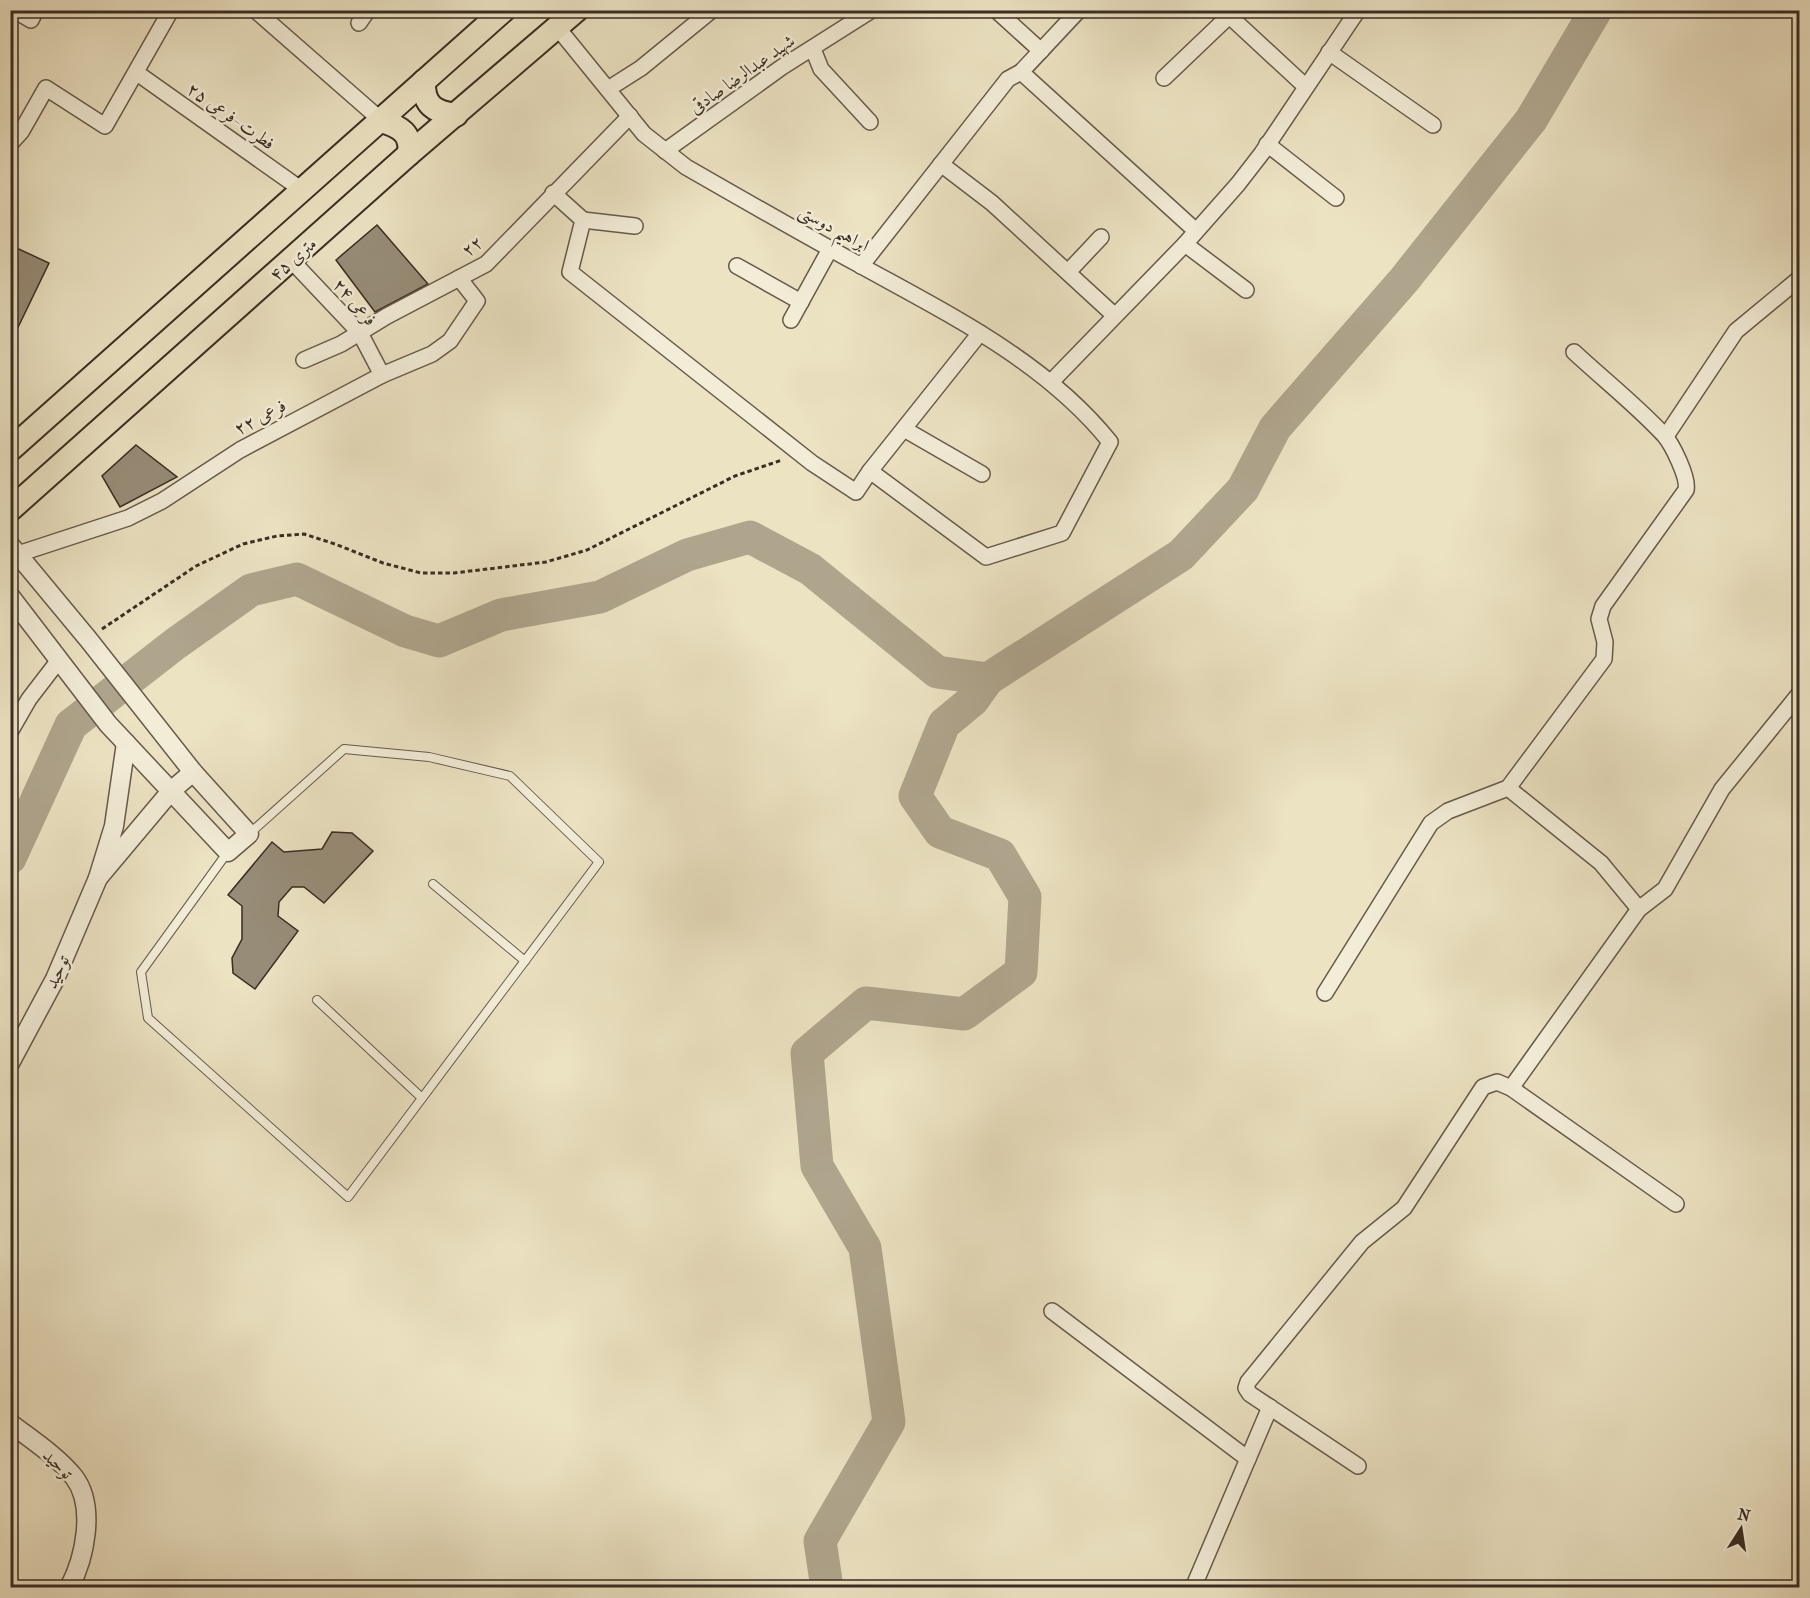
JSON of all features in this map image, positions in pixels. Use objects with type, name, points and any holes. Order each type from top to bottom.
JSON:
[{"type":"main road","points":[[10,450],[504,10]]},
{"type":"main road","name":"۴۵ متری","points":[[10,510],[409,154],[577,10]]},
{"type":"main road","points":[[424,81],[425,98],[432,108],[456,115]]},
{"type":"main road","points":[[382,121],[405,132],[410,144],[409,154]]},
{"type":"street","points":[[14,10],[31,20],[36,10]]},
{"type":"street","points":[[10,144],[21,132],[46,88],[105,126],[171,10]]},
{"type":"street","points":[[358,23],[368,10]]},
{"type":"street","points":[[608,89],[640,68],[712,10]]},
{"type":"street","name":"شهید عبدالرضا صادقی","points":[[665,151],[782,67],[872,10]]},
{"type":"street","points":[[996,10],[1041,51]]},
{"type":"street","points":[[861,266],[1008,79],[1021,72],[1079,10]]},
{"type":"street","points":[[1051,382],[1185,244],[1238,184],[1358,10]]},
{"type":"street","points":[[255,11],[382,121]]},
{"type":"street","points":[[1164,78],[1226,13],[1305,86]]},
{"type":"street","name":"ابراهیم دوستی","points":[[557,27],[644,134],[686,167],[980,333],[1051,382],[1100,429],[1110,442],[1062,533],[986,557],[870,471]]},
{"type":"street","points":[[813,49],[821,69],[870,122]]},
{"type":"street","points":[[1329,52],[1433,125]]},
{"type":"street","points":[[1021,72],[1196,231]]},
{"type":"street","name":"فطرت -فرعی ۲۵","points":[[137,73],[302,190]]},
{"type":"street","name":"۲۲","points":[[304,360],[341,344],[486,264],[630,116]]},
{"type":"street","points":[[1267,144],[1336,198]]},
{"type":"street","points":[[941,164],[992,202],[1114,315]]},
{"type":"street","points":[[553,193],[583,220],[635,226]]},
{"type":"street","points":[[583,220],[570,272],[798,451],[856,492],[870,471],[980,333]]},
{"type":"street","points":[[1068,272],[1101,237]]},
{"type":"street","points":[[1185,244],[1246,290]]},
{"type":"street","points":[[791,320],[830,249]]},
{"type":"street","name":"فرعی ۲۴","points":[[291,260],[360,333],[382,375]]},
{"type":"street","points":[[737,266],[801,302]]},
{"type":"street","name":"فرعی ۲۲","points":[[14,550],[128,518],[153,506],[240,450],[382,375],[432,354],[450,341],[477,301],[459,278]]},
{"type":"street","points":[[1665,436],[1737,331],[1800,278]]},
{"type":"street","points":[[1325,993],[1431,823],[1448,812],[1508,788],[1604,659],[1605,642],[1599,619],[1603,606],[1686,490],[1686,476],[1665,436],[1574,352]]},
{"type":"street","points":[[904,429],[982,474]]},
{"type":"street","points":[[10,597],[108,724],[228,852],[249,834],[192,772],[88,639],[14,550]]},
{"type":"street","points":[[10,732],[29,699],[59,660]]},
{"type":"street","points":[[1511,1088],[1639,909],[1665,889],[1722,789],[1800,693]]},
{"type":"street","points":[[98,878],[114,826],[126,743]]},
{"type":"street","points":[[98,878],[171,791],[192,772]]},
{"type":"street","points":[[1508,788],[1601,863],[1639,909]]},
{"type":"street","name":"توحید","points":[[10,1063],[55,979],[98,878]]},
{"type":"street","points":[[1358,1466],[1250,1394],[1246,1388],[1248,1382],[1362,1242],[1404,1208],[1483,1087],[1497,1082],[1511,1088],[1676,1204]]},
{"type":"street","points":[[1053,1311],[1248,1459]]},
{"type":"street","points":[[1193,1587],[1270,1407]]},
{"type":"street","name":"توحید","points":[[10,1423],[59,1461],[75,1479],[84,1500],[88,1522],[83,1549],[69,1587]]},
{"type":"lane","points":[[228,852],[141,972],[148,1018],[348,1197],[599,862],[510,776],[429,757],[344,749],[249,834]]},
{"type":"lane","points":[[433,884],[525,961]]},
{"type":"lane","points":[[317,1000],[422,1098]]},
{"type":"path","points":[[88,639],[196,566],[243,544],[278,536],[304,534],[421,573],[454,573],[546,562],[587,550],[735,476],[773,464],[798,451]]},
{"type":"building","points":[[377,225],[428,284],[375,312],[336,260]]},
{"type":"building","points":[[10,245],[49,263],[10,344]]},
{"type":"building","points":[[136,445],[177,477],[120,507],[102,476]]},
{"type":"building","points":[[332,832],[352,833],[373,851],[324,903],[304,887],[292,887],[279,902],[278,916],[298,931],[255,989],[233,973],[232,958],[242,939],[242,906],[228,895],[272,842],[284,852],[322,849]]},
{"type":"waterway","points":[[10,858],[71,725],[175,644],[251,590],[297,579],[405,631],[439,641],[501,615],[600,597],[687,555],[750,537],[810,569],[937,672],[988,679],[1181,555],[1243,489],[1275,428],[1404,280],[1531,120],[1596,10]]},
{"type":"waterway","points":[[827,1588],[820,1541],[889,1422],[865,1248],[817,1166],[807,1053],[866,1003],[964,1014],[1021,972],[1025,897],[1000,855],[940,832],[915,796],[944,724],[973,700],[988,679]]}]
